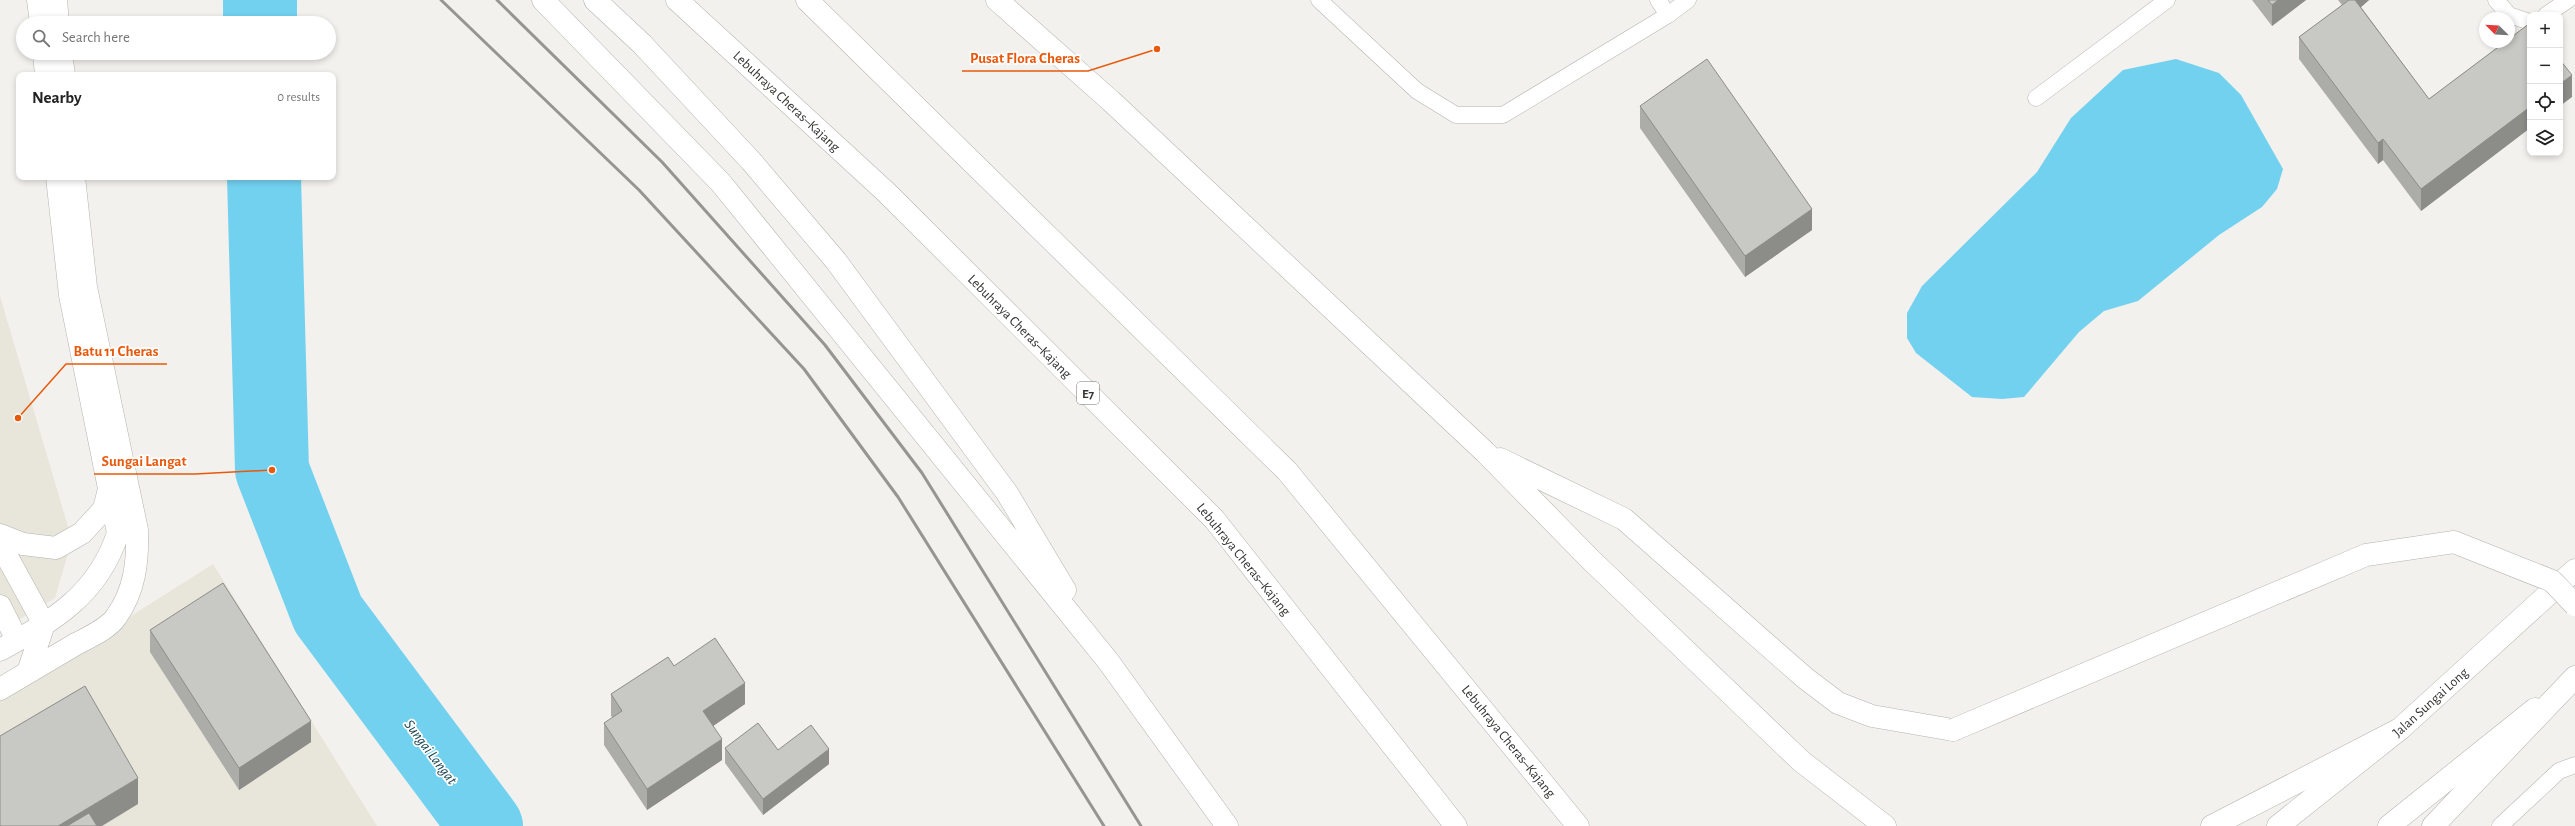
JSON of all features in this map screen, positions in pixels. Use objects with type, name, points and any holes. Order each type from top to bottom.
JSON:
[{"type":"main road","points":[[38,0],[40,16]]},
{"type":"main road","points":[[56,0],[57,16]]},
{"type":"main road","points":[[542,0],[721,183],[1108,661],[1227,826]]},
{"type":"main road","points":[[595,0],[642,44],[751,161],[836,261],[1007,493],[1108,661]]},
{"type":"main road","name":"Lebuhraya Cheras–Kajang","points":[[677,0],[886,192],[1214,519],[1456,826]]},
{"type":"main road","name":"Lebuhraya Cheras–Kajang","points":[[807,0],[1287,471],[1578,826]]},
{"type":"main road","points":[[997,0],[1111,101],[1485,452],[1591,560],[1800,761],[1885,826]]},
{"type":"main road","points":[[45,60],[46,72]]},
{"type":"main road","points":[[63,60],[64,72]]},
{"type":"main road","points":[[2,615],[9,645],[44,624],[69,606],[97,578],[110,557],[118,533],[70,294],[57,180]]},
{"type":"main road","points":[[0,689],[94,634],[116,618],[128,598],[135,577],[138,553],[137,530],[86,287],[74,180]]},
{"type":"main road","points":[[1485,452],[1624,519],[1806,678],[1838,702],[1872,716],[1953,730],[2366,555],[2454,542],[2552,581],[2575,605]]},
{"type":"main road","points":[[0,535],[23,544],[56,548],[82,532],[104,509],[109,489]]},
{"type":"main road","points":[[0,544],[44,624],[28,672]]},
{"type":"main road","name":"Jalan Sungai Long","points":[[2278,826],[2400,729],[2575,570]]},
{"type":"main road","points":[[2389,826],[2575,676]]},
{"type":"main road","points":[[2433,826],[2575,676]]},
{"type":"main road","points":[[2212,826],[2400,729]]},
{"type":"lane","points":[[1319,0],[1417,91],[1456,115],[1503,115],[1668,14],[1688,0]]},
{"type":"lane","points":[[1658,0],[1668,14]]},
{"type":"lane","points":[[2036,98],[2167,0]]},
{"type":"lane","points":[[2496,0],[2508,15],[2527,21]]},
{"type":"lane","points":[[2550,12],[2568,0]]},
{"type":"lane","points":[[2500,826],[2559,771],[2575,765]]},
{"type":"shaded area","points":[[0,296],[72,540],[55,598],[0,631]]},
{"type":"shaded area","points":[[213,564],[377,826],[0,826],[0,699]]},
{"type":"water","points":[[2176,59],[2219,73],[2241,95],[2283,169],[2277,189],[2262,207],[2219,235],[2138,301],[2104,311],[2079,332],[2024,397],[2002,399],[1972,397],[1916,353],[1907,338],[1907,313],[1922,286],[2037,172],[2071,118],[2123,70]]},
{"type":"building","points":[[2268,0],[2278,0],[2272,5]]},
{"type":"building","points":[[2349,0],[2355,0],[2429,99],[2497,48],[2515,48],[2515,34],[2527,25],[2527,109],[2421,189],[2383,139],[2378,143],[2299,37]]},
{"type":"building","points":[[1707,59],[1812,209],[1745,256],[1640,106]]},
{"type":"building","points":[[2563,64],[2572,75],[2563,82]]},
{"type":"building","points":[[223,583],[311,721],[239,768],[150,630]]},
{"type":"building","points":[[715,638],[745,683],[703,711],[722,739],[647,789],[604,723],[622,711],[611,694],[668,657],[674,666]]},
{"type":"building","points":[[85,686],[138,778],[58,826],[0,826],[0,736]]},
{"type":"building","points":[[758,723],[778,750],[811,725],[829,749],[763,799],[725,748]]},
{"type":"building","points":[[89,813],[97,826],[67,826]]},
{"type":"waterway","name":"Sungai Langat","points":[[260,0],[260,16]]},
{"type":"waterway","name":"Sungai Langat","points":[[264,180],[272,470],[328,614],[486,826]]},
{"type":"railway","points":[[441,0],[639,190],[804,369],[898,497],[1104,826]]},
{"type":"railway","points":[[497,0],[662,162],[825,345],[922,473],[1141,826]]},
{"type":"place","name":"Pusat Flora Cheras","points":[[1157,49]]},
{"type":"place","name":"Batu 11 Cheras","points":[[18,418]]},
{"type":"place","name":"Sungai Langat","points":[[272,470]]}]
